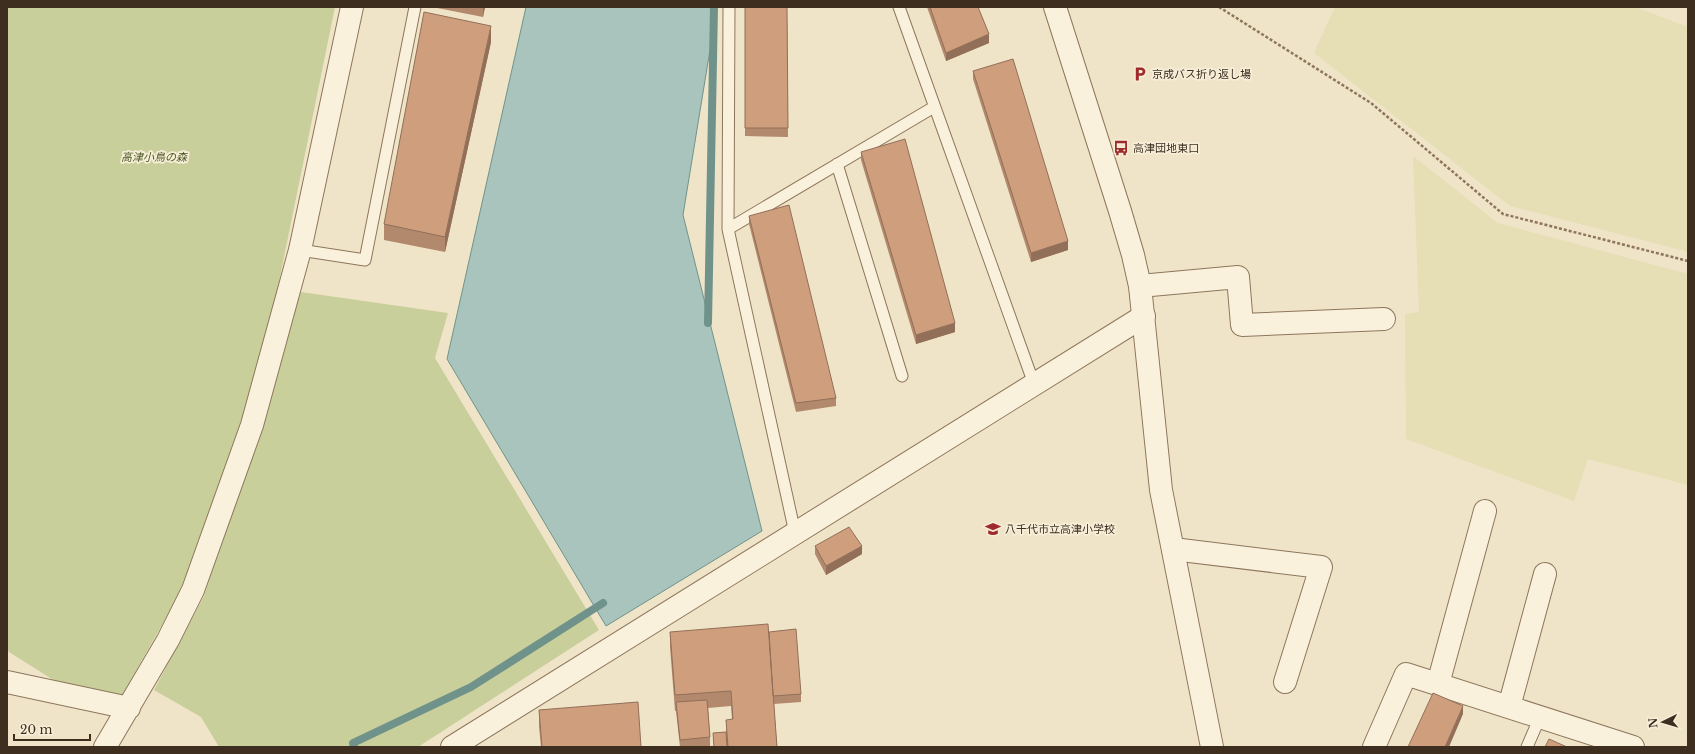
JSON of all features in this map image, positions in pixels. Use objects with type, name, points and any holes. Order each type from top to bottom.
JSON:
[{"type":"street","points":[[105,747],[168,640],[192,590],[252,425],[300,250],[352,7]]},
{"type":"street","points":[[1055,7],[1122,218],[1140,286],[1161,490],[1212,747]]},
{"type":"street","points":[[1140,286],[1238,277],[1242,325],[1384,319]]},
{"type":"street","points":[[452,747],[1144,316]]},
{"type":"street","points":[[1438,684],[1485,511]]},
{"type":"street","points":[[1173,549],[1321,567],[1286,682]]},
{"type":"street","points":[[1509,707],[1545,574]]},
{"type":"street","points":[[1374,747],[1406,674],[1633,747]]},
{"type":"street","points":[[7,682],[129,708]]},
{"type":"lane","points":[[300,250],[365,260],[415,7]]},
{"type":"lane","points":[[729,7],[728,229],[795,533]]},
{"type":"lane","points":[[899,7],[1034,384]]},
{"type":"lane","points":[[728,229],[934,107]]},
{"type":"lane","points":[[837,164],[902,376]]},
{"type":"lane","points":[[1527,747],[1540,717]]},
{"type":"path","points":[[1219,7],[1371,103],[1503,214],[1688,261]]},
{"type":"shaded area","points":[[1335,7],[1635,7],[1688,27],[1688,252],[1510,206],[1314,53]]},
{"type":"shaded area","points":[[1413,156],[1498,223],[1688,274],[1688,485],[1588,459],[1574,501],[1406,439],[1405,314],[1419,312]]},
{"type":"green space","name":"高津小鳥の森","points":[[7,7],[335,7],[262,365],[179,595],[122,695],[55,681],[9,652],[7,648]]},
{"type":"green space","points":[[301,292],[448,313],[435,358],[599,630],[418,747],[219,747],[201,717],[154,690],[204,596]]},
{"type":"water","points":[[526,7],[717,7],[683,215],[762,531],[606,626],[447,359]]},
{"type":"building","points":[[745,7],[787,7],[788,128],[745,128]]},
{"type":"building","points":[[930,7],[978,7],[989,34],[946,53]]},
{"type":"building","points":[[424,12],[491,26],[445,237],[384,224]]},
{"type":"building","points":[[1013,59],[1068,241],[1031,253],[973,71]]},
{"type":"building","points":[[905,139],[955,323],[916,335],[861,152]]},
{"type":"building","points":[[789,205],[836,398],[796,403],[749,216]]},
{"type":"building","points":[[849,527],[862,546],[826,566],[815,546]]},
{"type":"building","points":[[768,624],[777,747],[728,747],[726,720],[733,719],[731,691],[675,695],[670,632]]},
{"type":"building","points":[[796,629],[801,694],[773,696],[769,632]]},
{"type":"building","points":[[1433,693],[1463,706],[1445,747],[1408,747]]},
{"type":"building","points":[[707,700],[710,737],[680,740],[676,702]]},
{"type":"building","points":[[638,702],[641,747],[542,747],[539,710]]},
{"type":"building","points":[[726,732],[727,747],[714,747],[713,733]]},
{"type":"building","points":[[1549,739],[1567,747],[1545,747]]},
{"type":"waterway","points":[[708,323],[714,7]]},
{"type":"waterway","points":[[354,747],[353,743],[471,687],[603,603]]},
{"type":"place","name":"京成バス折り返し場","points":[[1140,74]]},
{"type":"place","name":"高津団地東口","points":[[1121,148]]},
{"type":"place","name":"八千代市立高津小学校","points":[[993,529]]}]
